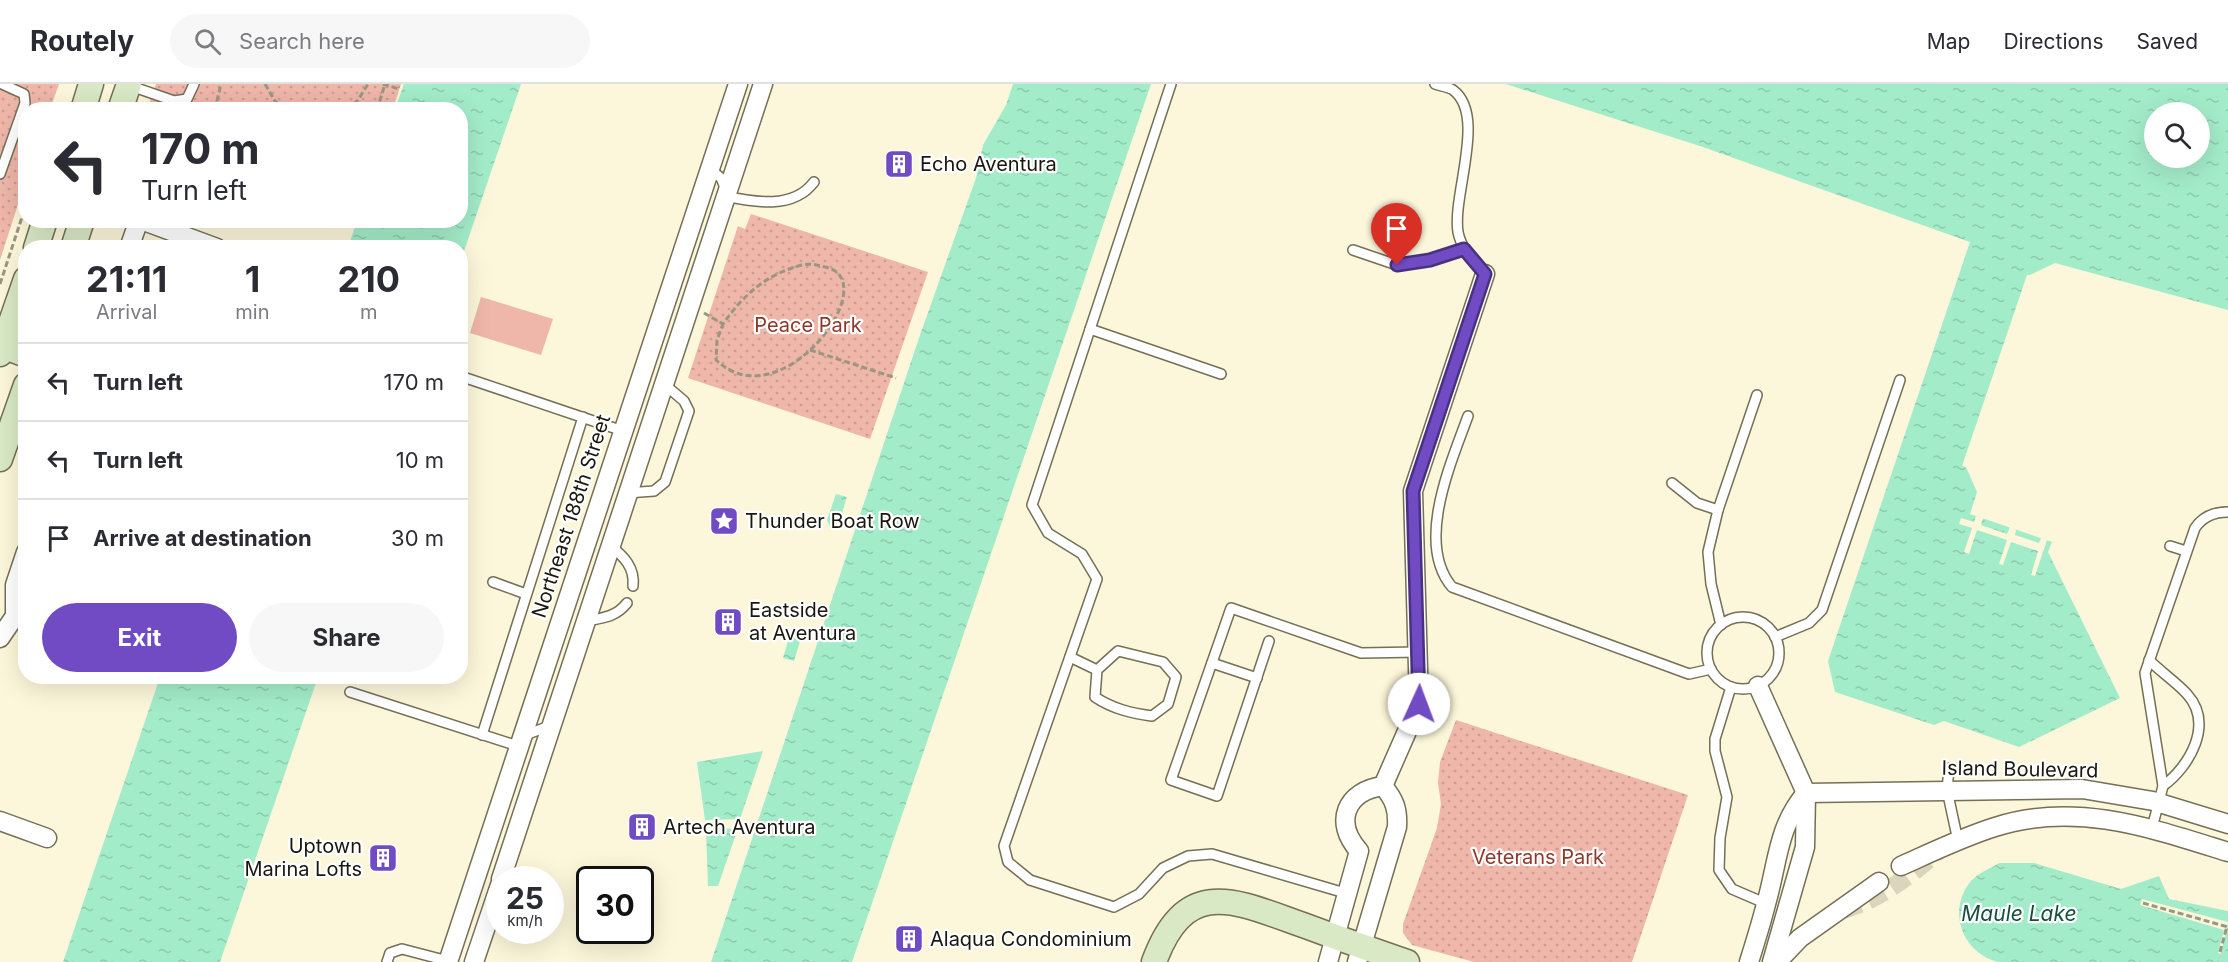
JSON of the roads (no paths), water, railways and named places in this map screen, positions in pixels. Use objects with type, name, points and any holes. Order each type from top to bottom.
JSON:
[{"type":"street","points":[[85,102],[91,84]]},
{"type":"street","points":[[122,102],[128,84]]},
{"type":"street","name":"Northeast 188th Street","points":[[505,866],[643,444],[652,388],[710,169],[738,84]]},
{"type":"street","name":"Northeast 188th Street","points":[[448,961],[622,434],[652,388],[689,305],[763,84]]},
{"type":"street","points":[[162,228],[194,240]]},
{"type":"street","points":[[1383,786],[1419,704],[1413,491],[1485,274]]},
{"type":"street","points":[[18,301],[1,348],[18,353]]},
{"type":"street","points":[[0,459],[18,408]]},
{"type":"street","points":[[18,576],[15,585],[18,605]]},
{"type":"street","points":[[0,638],[18,620]]},
{"type":"street","points":[[1758,686],[1806,793],[1808,826],[1805,847],[1772,962]]},
{"type":"street","points":[[1329,962],[1345,893],[1359,851],[1348,836],[1345,816],[1350,804],[1358,794],[1370,788],[1383,786]]},
{"type":"street","points":[[1360,954],[1397,827],[1395,805],[1383,786]]},
{"type":"street","name":"Island Boulevard","points":[[1806,793],[2082,789],[2161,794],[2228,824]]},
{"type":"street","points":[[1749,962],[1767,904],[1784,825],[1792,809],[1806,793]]},
{"type":"street","points":[[1901,866],[1997,826],[2047,817],[2078,815],[2120,820],[2228,852]]},
{"type":"street","points":[[0,821],[47,837]]},
{"type":"street","points":[[1777,962],[1800,938],[1879,882]]},
{"type":"street","points":[[1154,962],[1169,927],[1189,910],[1211,902],[1251,906],[1336,937],[1360,954],[1407,962]]},
{"type":"street","points":[[474,962],[486,926]]},
{"type":"lane","points":[[2,84],[24,94],[25,102]]},
{"type":"lane","points":[[128,84],[174,101],[187,99],[194,84]]},
{"type":"lane","points":[[1171,84],[1032,505],[1048,533],[1082,554],[1097,579],[1004,846],[1008,861],[1030,880],[1113,907],[1139,894],[1163,868],[1188,856],[1212,854],[1345,893]]},
{"type":"lane","points":[[1435,84],[1453,90],[1467,109],[1468,144],[1456,210],[1458,234],[1464,249],[1485,274]]},
{"type":"lane","points":[[0,174],[18,122]]},
{"type":"lane","points":[[710,169],[721,178],[725,193],[753,202],[785,202],[808,189],[813,182]]},
{"type":"lane","points":[[1353,250],[1397,265],[1430,260],[1464,249]]},
{"type":"lane","points":[[1090,329],[1221,374]]},
{"type":"lane","points":[[468,379],[583,417],[643,444]]},
{"type":"lane","points":[[1775,637],[1809,623],[1822,610],[1900,380]]},
{"type":"lane","points":[[627,493],[654,491],[666,482],[689,411],[684,401],[652,388]]},
{"type":"lane","points":[[1721,625],[1711,584],[1708,552],[1718,510],[1757,395]]},
{"type":"lane","points":[[1468,416],[1444,487],[1437,523],[1438,561],[1444,577],[1452,587],[1689,674],[1711,669]]},
{"type":"lane","points":[[482,735],[583,417]]},
{"type":"lane","points":[[1672,483],[1697,503],[1718,510]]},
{"type":"lane","points":[[2152,828],[2161,794],[2155,722],[2145,684],[2149,660],[2186,551],[2201,520],[2211,514],[2228,512]]},
{"type":"lane","points":[[610,546],[628,564],[634,576],[633,586]]},
{"type":"lane","points":[[2170,546],[2186,551]]},
{"type":"lane","points":[[493,582],[526,594]]},
{"type":"lane","points":[[586,621],[620,612],[627,603]]},
{"type":"lane","points":[[1269,641],[1217,796],[1171,780],[1231,608],[1361,653],[1419,652]]},
{"type":"lane","points":[[1749,617],[1769,628],[1775,637],[1779,648],[1774,670],[1758,686],[1746,689],[1731,687],[1722,683],[1711,669],[1707,650],[1710,638],[1721,625],[1737,618],[1749,617]]},
{"type":"lane","points":[[1118,651],[1163,662],[1176,677],[1168,704],[1152,716],[1109,707],[1095,697],[1097,670],[1118,651]]},
{"type":"lane","points":[[1070,657],[1097,670]]},
{"type":"lane","points":[[2149,660],[2187,695],[2198,711],[2200,720],[2195,744],[2187,762],[2161,794]]},
{"type":"lane","points":[[1212,663],[1257,678]]},
{"type":"lane","points":[[1731,687],[1715,739],[1715,751],[1727,797],[1720,838],[1719,870],[1732,889],[1767,904]]},
{"type":"lane","points":[[350,692],[518,746],[528,734],[552,725]]},
{"type":"lane","points":[[1949,768],[1947,790],[1958,841]]},
{"type":"lane","points":[[387,962],[390,953],[402,948],[448,961]]},
{"type":"water","points":[[404,84],[521,84],[468,240],[350,240],[355,228],[468,228],[468,102],[398,102]]},
{"type":"water","points":[[1013,84],[1151,84],[852,962],[711,962],[920,335],[976,178],[983,145],[1006,105]]},
{"type":"water","points":[[1506,84],[2228,84],[2228,310],[2055,263],[2027,275],[1962,466],[1966,467],[1977,492],[1970,514],[2052,542],[2048,552],[2120,698],[2019,747],[1944,721],[1934,725],[1835,692],[1828,661],[1970,242],[1703,147]]},
{"type":"water","points":[[836,494],[847,497],[840,519],[831,528],[827,520]]},
{"type":"water","points":[[791,631],[802,635],[794,661],[783,658]]},
{"type":"water","points":[[158,684],[316,684],[220,962],[63,962]]},
{"type":"water","points":[[763,751],[740,819],[705,820],[697,762]]},
{"type":"water","points":[[738,828],[718,886],[708,886],[706,830]]},
{"type":"water","name":"Maule Lake","points":[[1999,863],[2034,863],[2121,889],[2159,876],[2169,899],[2228,911],[2228,962],[1999,962],[1986,957],[1968,941],[1962,930],[1959,918],[1960,905],[1971,881]]},
{"type":"tunnel","points":[[1843,910],[1869,900],[1894,886],[1938,851]]},
{"type":"place","name":"Echo Aventura","points":[[899,164]]},
{"type":"place","name":"Thunder Boat Row","points":[[724,521]]},
{"type":"place","name":"Eastside at Aventura","points":[[728,622]]},
{"type":"place","name":"Artech Aventura","points":[[642,827]]},
{"type":"place","name":"Uptown Marina Lofts","points":[[383,858]]},
{"type":"place","name":"Alaqua Condominium","points":[[909,939]]},
{"type":"park label","name":"Peace Park","points":[[808,325]]},
{"type":"park label","name":"Veterans Park","points":[[1538,857]]}]
